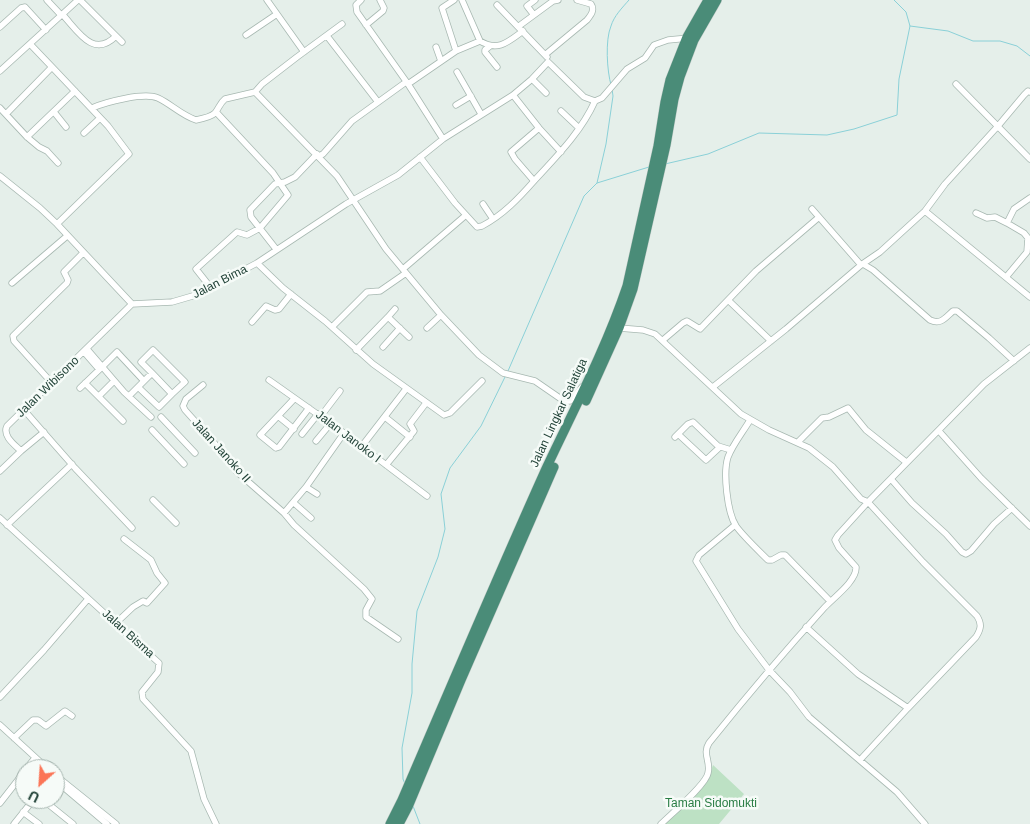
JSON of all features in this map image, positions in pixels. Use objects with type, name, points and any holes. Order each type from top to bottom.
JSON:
[{"type":"highway","name":"Jalan Lingkar Salatiga","points":[[608,346],[627,286],[662,146],[665,102],[670,80],[708,0]]},
{"type":"highway","name":"Jalan Lingkar Salatiga","points":[[691,39],[717,0]]},
{"type":"highway","name":"Jalan Lingkar Salatiga","points":[[399,824],[405,803],[596,372],[619,328],[633,288],[654,180]]},
{"type":"highway","name":"Jalan Lingkar Salatiga","points":[[390,824],[405,803]]},
{"type":"street","points":[[47,0],[87,41],[94,45],[108,43],[116,36]]},
{"type":"street","points":[[0,72],[77,0],[122,42]]},
{"type":"street","points":[[267,0],[304,52]]},
{"type":"street","points":[[361,0],[356,7],[366,25],[443,138]]},
{"type":"street","points":[[366,25],[383,11],[384,8],[380,0]]},
{"type":"street","points":[[454,0],[442,8],[456,51]]},
{"type":"street","points":[[462,0],[480,41],[490,46]]},
{"type":"street","points":[[534,15],[528,6],[535,0]]},
{"type":"street","points":[[497,68],[485,50],[490,46],[506,44],[534,15],[555,0]]},
{"type":"street","points":[[546,54],[587,20],[592,13],[591,4],[577,0]]},
{"type":"street","points":[[497,6],[546,54],[548,62],[584,97],[595,101]]},
{"type":"street","points":[[0,27],[20,8],[25,7],[46,30]]},
{"type":"street","points":[[246,35],[277,14]]},
{"type":"street","points":[[92,108],[106,102],[145,95],[157,98],[196,120],[208,117],[216,112],[221,102],[225,99],[255,92],[262,84],[342,24]]},
{"type":"street","points":[[327,36],[378,102]]},
{"type":"street","points":[[420,157],[466,215],[480,227],[494,219],[522,195],[561,152],[588,115],[595,101],[602,98],[627,69],[645,58],[654,45],[668,40],[691,39]]},
{"type":"street","points":[[276,249],[251,217],[250,210],[272,186],[277,182],[285,182],[295,177],[318,155],[323,154],[347,126],[378,102],[456,51],[480,41]]},
{"type":"street","points":[[30,44],[92,108],[129,155],[57,224]]},
{"type":"street","points":[[436,47],[441,61]]},
{"type":"street","name":"Jalan Bima","points":[[132,304],[172,302],[196,295],[256,263],[352,199],[392,179],[443,138],[513,95],[548,62]]},
{"type":"street","points":[[6,114],[52,67]]},
{"type":"street","points":[[457,72],[481,114]]},
{"type":"street","points":[[532,79],[546,93]]},
{"type":"street","points":[[956,84],[1030,159]]},
{"type":"street","points":[[27,137],[75,91]]},
{"type":"street","points":[[255,92],[337,176],[376,235],[404,271],[441,315],[479,355],[503,373],[535,381],[564,401],[570,401],[596,372]]},
{"type":"street","points":[[713,387],[862,264],[880,252],[925,211],[954,174],[1024,95],[1030,92]]},
{"type":"street","points":[[513,95],[561,152]]},
{"type":"street","points":[[456,105],[471,96]]},
{"type":"street","points":[[0,108],[27,137],[47,151],[58,163]]},
{"type":"street","points":[[561,111],[579,128]]},
{"type":"street","points":[[54,112],[66,127]]},
{"type":"street","points":[[211,288],[196,269],[237,232],[246,234],[260,228],[288,197],[288,192],[273,173],[216,112]]},
{"type":"street","points":[[84,133],[100,118]]},
{"type":"street","points":[[534,181],[515,160],[511,152],[539,128]]},
{"type":"street","points":[[0,176],[57,224],[132,304]]},
{"type":"street","points":[[1007,223],[1014,209],[1030,198]]},
{"type":"street","points":[[483,204],[494,219]]},
{"type":"street","points":[[812,209],[818,218],[862,264],[873,270],[930,320],[941,321],[953,311],[957,312],[1014,361]]},
{"type":"street","points":[[925,211],[1007,276],[1030,297]]},
{"type":"street","points":[[976,213],[987,218],[995,217],[1027,235],[1029,242],[1026,252],[1007,276]]},
{"type":"street","points":[[332,327],[367,292],[380,291],[466,215]]},
{"type":"street","points":[[663,340],[687,321],[700,329],[756,271],[818,218]]},
{"type":"street","points":[[12,283],[67,236]]},
{"type":"street","points":[[52,383],[14,342],[13,336],[67,284],[68,280],[64,272],[83,253]]},
{"type":"street","points":[[256,263],[324,320],[356,350],[406,389],[444,415],[448,415],[482,381]]},
{"type":"street","points":[[252,322],[266,306],[275,310],[279,309],[291,294]]},
{"type":"street","points":[[728,300],[771,341]]},
{"type":"street","name":"Jalan Wibisono","points":[[21,451],[8,437],[5,430],[9,424],[132,304]]},
{"type":"street","points":[[356,350],[395,309]]},
{"type":"street","points":[[427,328],[441,315]]},
{"type":"street","points":[[388,317],[409,337]]},
{"type":"street","points":[[383,347],[400,328]]},
{"type":"street","points":[[619,328],[647,331],[663,340],[713,387],[732,408],[769,430],[798,442],[825,460],[841,475],[861,499],[868,502],[922,562],[977,616],[981,624],[979,632],[972,642],[860,760]]},
{"type":"street","points":[[661,824],[704,782],[709,772],[705,752],[709,742],[758,681],[856,574],[856,567],[838,546],[836,538],[906,462],[984,384],[1030,348]]},
{"type":"street","points":[[138,387],[159,407],[185,382],[153,350],[141,362],[172,394]]},
{"type":"street","points":[[85,351],[151,417]]},
{"type":"street","points":[[80,388],[117,352],[144,381]]},
{"type":"street","points":[[129,396],[152,373]]},
{"type":"street","name":"Jalan Janoko I","points":[[269,380],[331,423],[427,496]]},
{"type":"street","points":[[99,396],[114,381]]},
{"type":"street","points":[[85,383],[123,421]]},
{"type":"street","name":"Jalan Janoko II","points":[[203,384],[184,402],[184,408],[211,438],[236,471],[284,513]]},
{"type":"street","points":[[362,446],[406,389]]},
{"type":"street","points":[[302,434],[340,391]]},
{"type":"street","points":[[294,399],[260,435],[278,448],[309,408]]},
{"type":"street","points":[[386,465],[410,437],[414,430],[410,424],[426,403]]},
{"type":"street","points":[[798,442],[822,418],[829,417],[848,408],[866,430],[906,462]]},
{"type":"street","points":[[24,410],[132,528]]},
{"type":"street","points":[[278,416],[294,429]]},
{"type":"street","points":[[161,417],[195,453]]},
{"type":"street","points":[[385,417],[410,437]]},
{"type":"street","points":[[750,420],[731,450],[727,462],[726,479],[735,525],[769,560],[782,554],[786,556],[830,601]]},
{"type":"street","points":[[720,447],[706,460],[676,436],[688,424],[693,422],[720,447],[731,450]]},
{"type":"street","points":[[316,441],[331,423]]},
{"type":"street","points":[[152,430],[184,464]]},
{"type":"street","points":[[939,431],[1030,526]]},
{"type":"street","points":[[0,471],[44,432]]},
{"type":"street","points":[[344,433],[294,503],[284,513],[294,525],[371,597],[372,599],[365,613],[366,617],[398,639]]},
{"type":"street","points":[[3,522],[72,464]]},
{"type":"street","points":[[891,478],[912,503],[966,554],[1012,508]]},
{"type":"street","points":[[306,487],[317,494]]},
{"type":"street","points":[[153,500],[176,523]]},
{"type":"street","points":[[294,503],[311,518]]},
{"type":"street","name":"Jalan Bisma","points":[[3,522],[159,663],[158,672],[142,692],[143,699],[191,751],[204,799],[216,824]]},
{"type":"street","points":[[735,525],[699,555],[697,563],[738,629],[769,670],[790,692],[809,717],[906,801],[925,824]]},
{"type":"street","points":[[116,623],[133,607],[143,601],[147,603],[165,582],[157,573],[151,560],[124,539]]},
{"type":"street","points":[[0,697],[44,650],[88,598]]},
{"type":"street","points":[[806,627],[858,674],[908,708]]},
{"type":"street","points":[[14,738],[33,720],[38,720],[45,726],[65,711],[72,716]]},
{"type":"street","points":[[0,725],[35,758]]},
{"type":"street","points":[[65,782],[116,824]]},
{"type":"street","points":[[0,803],[15,784]]},
{"type":"street","points":[[65,788],[108,824]]},
{"type":"street","points":[[14,824],[26,809]]},
{"type":"street","points":[[54,809],[73,824]]},
{"type":"street","points":[[23,812],[39,824]]},
{"type":"street","points":[[96,824],[101,818]]},
{"type":"green space","name":"Taman Sidomukti","points":[[713,765],[744,794],[719,824],[665,824],[708,779]]},
{"type":"waterway","points":[[611,85],[607,56],[609,32],[616,15],[629,0]]},
{"type":"waterway","points":[[665,164],[708,154],[759,133],[827,135],[854,129],[897,115],[899,79],[910,26],[906,12],[894,0]]},
{"type":"waterway","points":[[910,26],[948,31],[973,41],[1000,41],[1017,46],[1030,56]]},
{"type":"waterway","points":[[597,183],[606,144],[613,96],[612,89]]},
{"type":"waterway","points":[[508,371],[584,196],[597,183],[649,167]]},
{"type":"waterway","points":[[405,784],[403,779],[402,748],[412,693],[412,664],[417,611],[438,557],[445,529],[441,494],[450,468],[481,426],[505,377]]},
{"type":"waterway","points":[[413,806],[420,824]]}]
